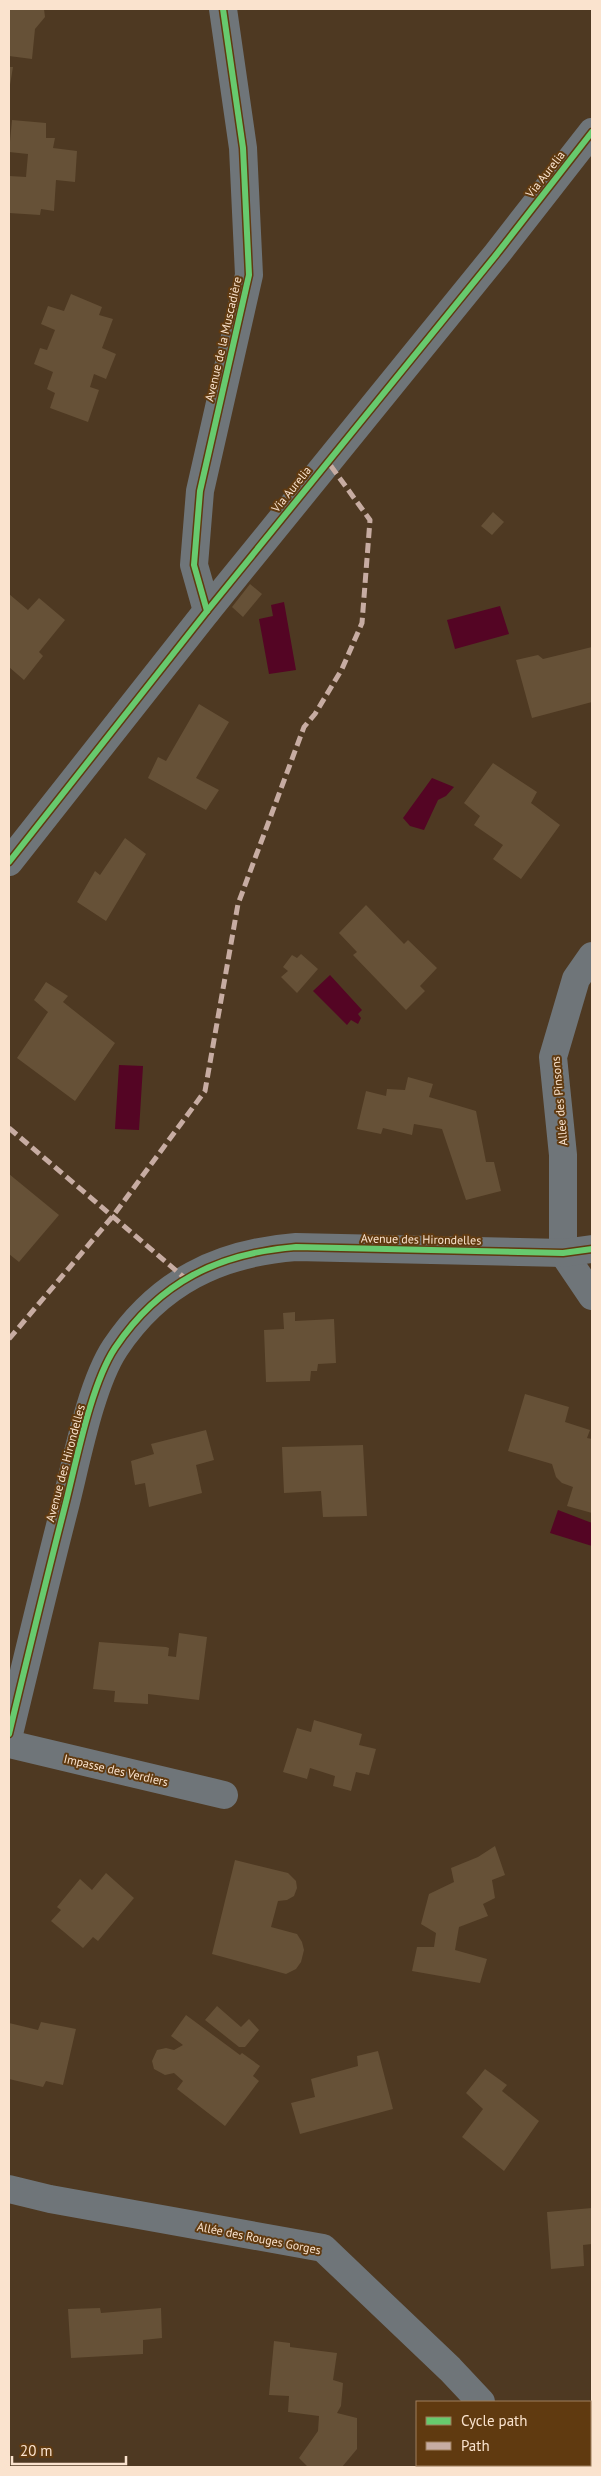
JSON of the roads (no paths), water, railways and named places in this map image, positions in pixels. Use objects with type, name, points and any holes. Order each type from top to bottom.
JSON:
[{"type":"street","name":"Avenue de la Muscadière","points":[[206,611],[194,565],[200,491],[249,275],[242,148],[223,9]]},
{"type":"street","name":"Via Aurelia","points":[[9,862],[206,611],[496,255],[592,132]]},
{"type":"street","name":"Allée des Pinsons","points":[[563,1253],[563,1155],[553,1057],[576,979],[592,956]]},
{"type":"street","name":"Avenue des Hirondelles","points":[[9,1734],[49,1567],[93,1402],[115,1348],[155,1299],[186,1279],[217,1264],[244,1254],[272,1249],[306,1247],[563,1253],[592,1249]]},
{"type":"street","points":[[563,1253],[592,1296]]},
{"type":"street","name":"Impasse des Verdiers","points":[[9,1744],[224,1795]]},
{"type":"street","name":"Allée des Rouges Gorges","points":[[9,2189],[50,2199],[323,2248],[450,2368],[480,2401]]}]
